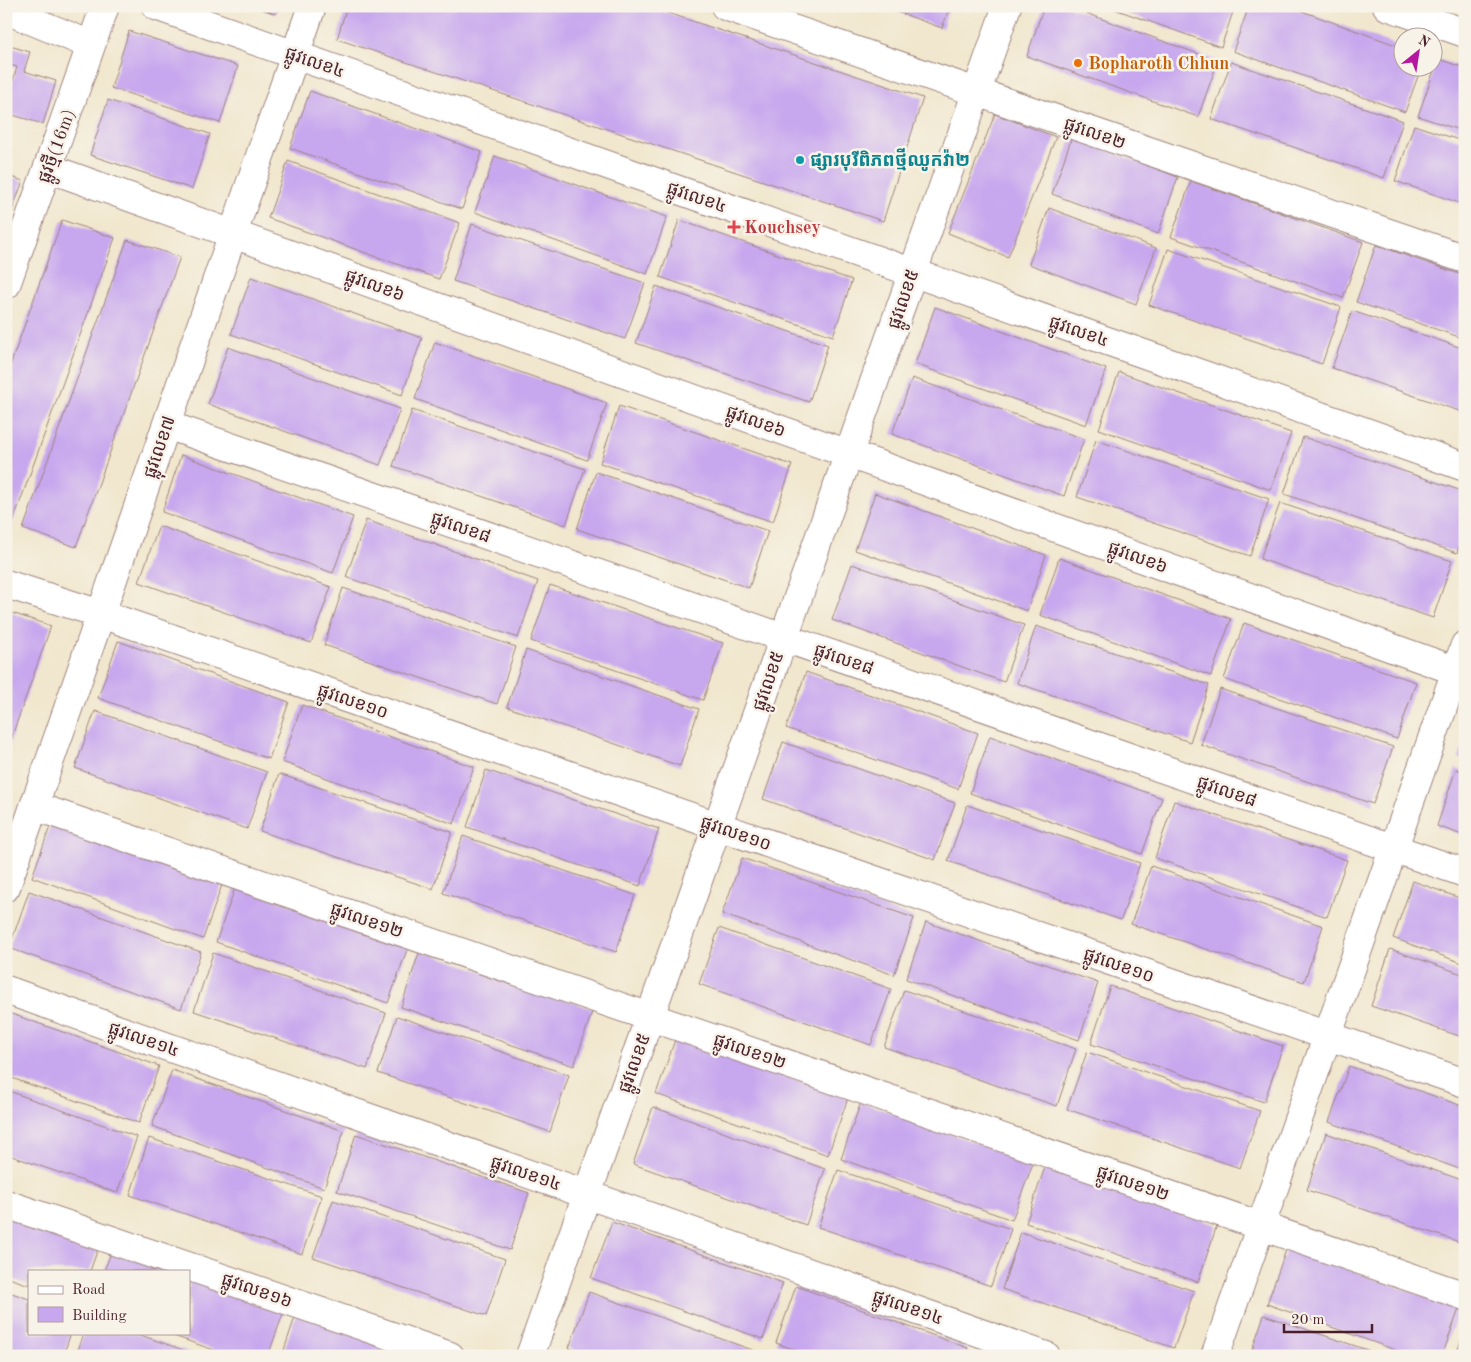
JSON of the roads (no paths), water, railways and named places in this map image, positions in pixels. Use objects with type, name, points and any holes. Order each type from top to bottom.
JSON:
[{"type":"street","name":"ផ្លូវថ្មី(16m)","points":[[6,285],[105,6]]},
{"type":"street","name":"ផ្លូវលេខ៤","points":[[156,6],[1465,467]]},
{"type":"street","name":"ផ្លុវលេខ៧","points":[[6,887],[312,6]]},
{"type":"street","name":"ផ្លូវលេខ២","points":[[725,6],[1465,259]]},
{"type":"street","name":"ផ្លូវលេខ៥","points":[[530,1356],[1007,6]]},
{"type":"street","points":[[1387,6],[1465,34]]},
{"type":"street","points":[[6,10],[91,45]]},
{"type":"street","name":"ផ្លូវលេខ៦","points":[[48,168],[1460,673]]},
{"type":"street","name":"ផ្លូវលេខ៨","points":[[166,425],[1465,873]]},
{"type":"street","name":"ផ្លូវលេខ១០","points":[[6,584],[101,614],[1465,1084]]},
{"type":"street","points":[[1215,1356],[1393,849],[1460,673],[1465,645]]},
{"type":"street","name":"ផ្លូវលេខ១២","points":[[34,806],[1465,1296]]},
{"type":"street","name":"ផ្លូវលេខ១៤","points":[[6,990],[1046,1356]]},
{"type":"street","name":"ផ្លូវលេខ១៦","points":[[6,1204],[450,1356]]},
{"type":"place","name":"Bopharoth Chhun","points":[[1078,63]]},
{"type":"place","name":"ផ្សារបុរីពិភពថ្មីឈូកវ៉ា២","points":[[800,160]]},
{"type":"place","name":"Kouchsey","points":[[734,227]]}]
